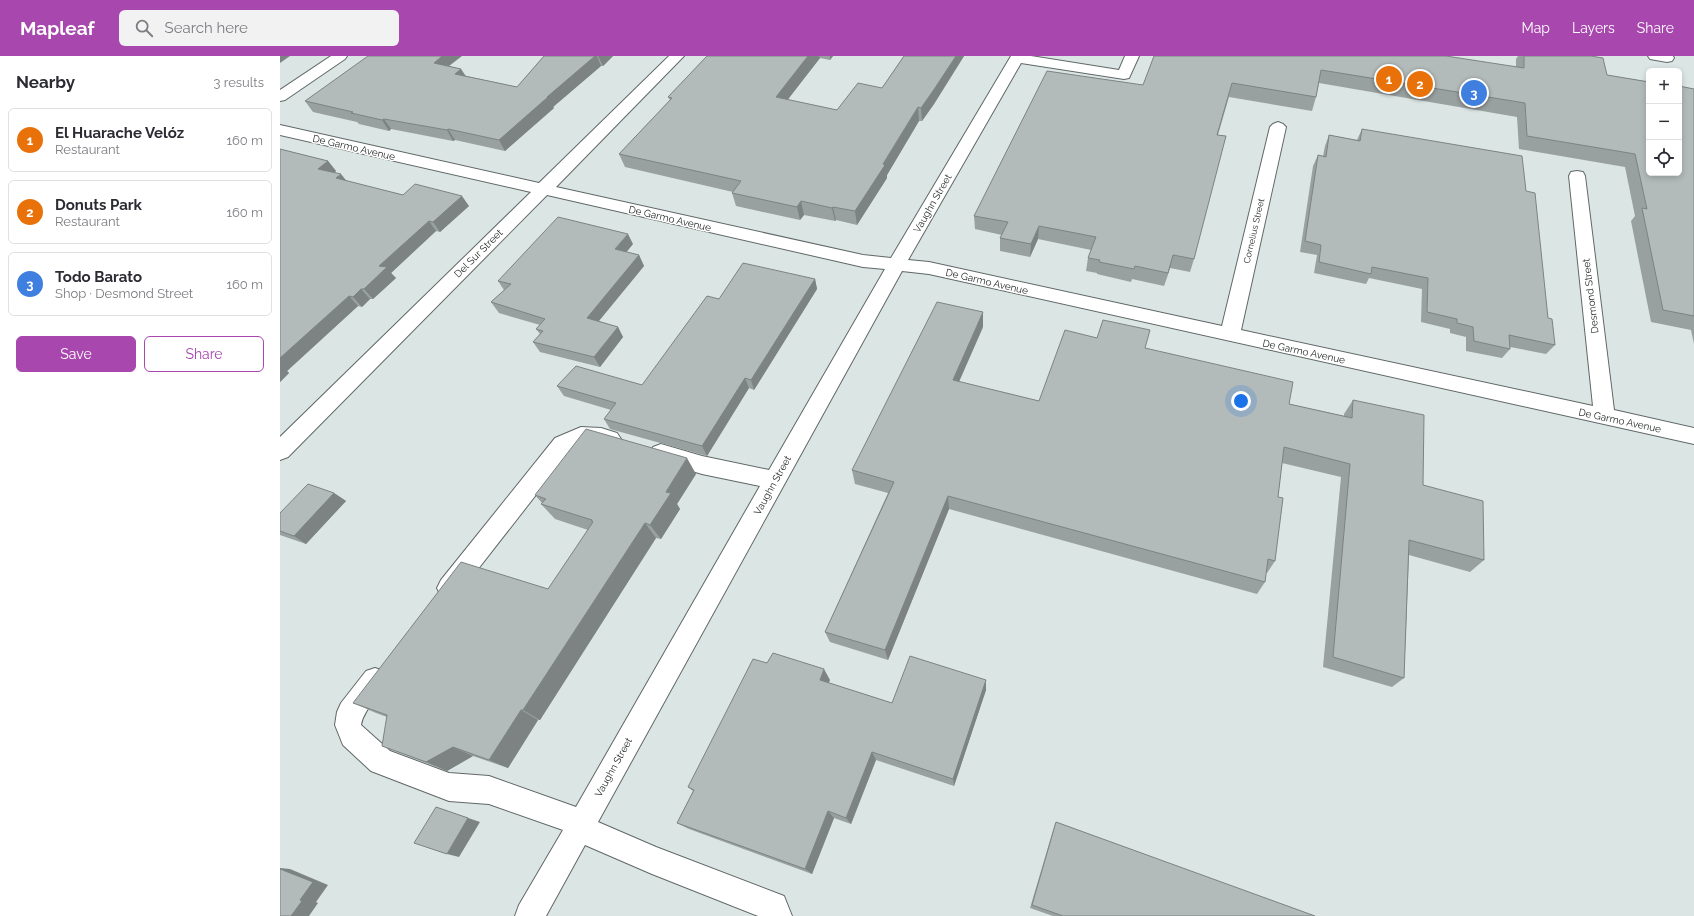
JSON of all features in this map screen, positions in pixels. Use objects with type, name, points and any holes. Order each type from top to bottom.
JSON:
[{"type":"street","points":[[280,97],[340,56]]},
{"type":"street","name":"Del Sur Street","points":[[280,451],[677,56]]},
{"type":"street","points":[[1018,57],[1124,75],[1132,56]]},
{"type":"street","name":"Vaughn Street","points":[[530,916],[896,265],[1018,57]]},
{"type":"street","name":"Cornelius Street","points":[[1230,335],[1278,127]]},
{"type":"street","name":"De Garmo Avenue","points":[[280,130],[863,261],[929,268],[1694,436]]},
{"type":"street","name":"Desmond Street","points":[[1577,176],[1604,416]]},
{"type":"street","points":[[434,606],[563,444],[581,435],[601,436],[702,464],[774,480]]},
{"type":"street","points":[[390,662],[350,712],[348,725],[352,736],[381,761],[449,787],[489,790],[580,826],[652,860],[773,907],[777,916]]},
{"type":"building","points":[[368,56],[442,56],[434,63],[461,69],[455,74],[517,87],[544,56],[595,56],[499,140],[448,129],[384,119],[382,120],[305,101]]},
{"type":"building","points":[[707,56],[808,56],[776,97],[837,110],[858,83],[882,88],[904,56],[956,56],[921,108],[918,107],[883,164],[885,165],[855,211],[832,208],[801,201],[797,207],[732,193],[741,181],[619,154],[672,98],[668,97]]},
{"type":"building","points":[[1154,56],[1446,56],[1524,68],[1524,56],[1591,56],[1603,58],[1607,75],[1646,82],[1646,176],[1682,176],[1682,87],[1694,89],[1694,316],[1663,310],[1642,208],[1647,209],[1635,154],[1527,136],[1525,103],[1321,70],[1316,97],[1232,83],[1217,135],[1226,136],[1194,259],[1173,255],[1168,273],[1135,266],[1134,269],[1099,262],[1100,260],[1088,258],[1096,237],[1039,226],[1031,244],[1000,238],[1008,222],[974,216],[1047,71],[1143,85]]},
{"type":"building","points":[[1362,129],[1522,156],[1526,191],[1535,193],[1548,318],[1552,319],[1555,345],[1509,335],[1510,349],[1474,341],[1473,327],[1457,323],[1457,319],[1427,312],[1428,278],[1372,267],[1371,274],[1319,262],[1321,245],[1305,241],[1318,155],[1326,157],[1329,135],[1360,141]]},
{"type":"building","points":[[280,149],[328,161],[318,169],[341,174],[336,178],[403,195],[415,184],[462,196],[433,222],[429,221],[379,266],[387,267],[364,289],[361,289],[353,297],[349,296],[280,358]]},
{"type":"building","points":[[558,217],[628,234],[615,249],[639,255],[587,318],[618,327],[594,357],[533,342],[543,331],[536,329],[545,319],[491,302],[511,284],[498,281]]},
{"type":"building","points":[[743,263],[815,279],[751,380],[745,378],[702,446],[604,419],[616,403],[557,386],[576,366],[642,385],[707,296],[719,299]]},
{"type":"building","points":[[937,302],[983,312],[953,380],[1039,401],[1065,330],[1097,338],[1103,320],[1150,330],[1145,348],[1293,382],[1289,404],[1352,418],[1353,400],[1424,415],[1423,485],[1483,501],[1484,560],[1409,540],[1404,678],[1333,657],[1350,464],[1284,447],[1278,497],[1283,498],[1275,561],[1268,559],[1265,582],[948,496],[885,650],[825,632],[894,482],[852,470]]},
{"type":"building","points":[[586,429],[687,458],[666,492],[671,493],[650,525],[645,523],[489,760],[453,747],[426,762],[382,746],[387,715],[353,703],[461,562],[548,589],[593,522],[592,520],[541,504],[546,499],[535,495]]},
{"type":"building","points":[[308,484],[334,493],[294,536],[280,531],[280,513]]},
{"type":"building","points":[[773,653],[824,669],[820,680],[892,703],[910,656],[986,680],[953,779],[872,752],[846,818],[828,811],[805,869],[677,823],[694,790],[688,787],[753,659],[767,663]]},
{"type":"building","points":[[436,807],[468,818],[447,854],[414,843]]},
{"type":"building","points":[[1056,822],[1315,916],[1063,916],[1032,905]]},
{"type":"building","points":[[280,869],[313,882],[291,916],[280,916]]},
{"type":"place","name":"El Huarache Velóz","points":[[1389,79]]},
{"type":"place","name":"Donuts Park","points":[[1420,84]]},
{"type":"place","name":"Todo Barato","points":[[1474,93]]}]
